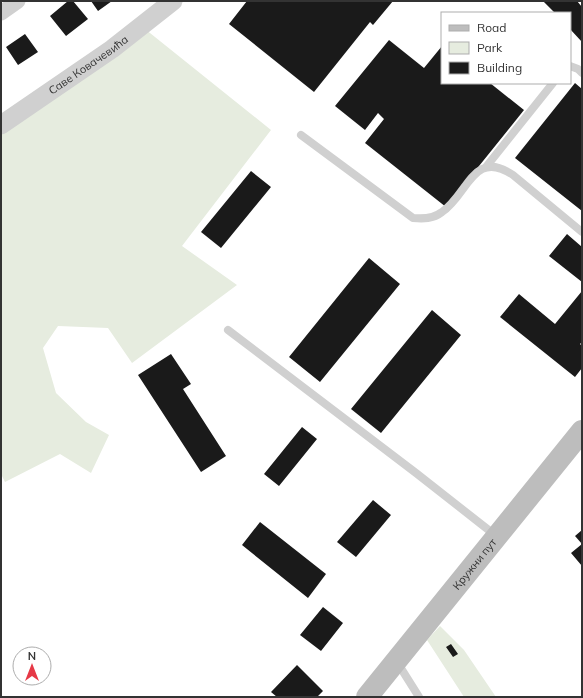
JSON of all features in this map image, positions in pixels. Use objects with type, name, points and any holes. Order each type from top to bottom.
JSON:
[{"type":"main road","name":"Кружни пут","points":[[367,697],[582,431]]},
{"type":"street","points":[[1,13],[18,1]]},
{"type":"street","name":"Саве Ковачевића","points":[[1,124],[112,49],[173,1]]},
{"type":"lane","points":[[571,66],[578,69],[582,73]]},
{"type":"lane","points":[[301,135],[413,218],[432,218],[443,212],[471,178],[486,167],[552,84]]},
{"type":"lane","points":[[486,167],[502,168],[513,175],[582,232]]},
{"type":"lane","points":[[228,330],[416,472],[497,536]]},
{"type":"lane","points":[[396,661],[419,697]]},
{"type":"green space","points":[[145,29],[271,130],[182,246],[237,285],[132,363],[108,328],[58,326],[43,348],[56,393],[86,422],[109,435],[91,473],[60,454],[5,482],[1,474],[1,131]]},
{"type":"green space","points":[[440,626],[464,650],[496,697],[464,697],[427,640]]},
{"type":"building","points":[[68,1],[73,1],[88,19],[66,36],[50,16]]},
{"type":"building","points":[[91,1],[112,1],[98,11]]},
{"type":"building","points":[[247,1],[393,1],[373,25],[370,22],[314,92],[229,24]]},
{"type":"building","points":[[543,1],[577,1],[582,7],[582,42],[571,30],[571,12],[554,12]]},
{"type":"building","points":[[25,34],[38,52],[18,65],[6,47]]},
{"type":"building","points":[[389,40],[424,68],[441,47],[441,84],[491,84],[524,110],[446,207],[365,143],[384,119],[378,113],[365,130],[335,106]]},
{"type":"building","points":[[575,83],[582,89],[582,211],[515,158]]},
{"type":"building","points":[[251,171],[271,187],[221,248],[201,232]]},
{"type":"building","points":[[567,234],[582,247],[582,282],[549,256]]},
{"type":"building","points":[[369,258],[400,284],[320,382],[289,357]]},
{"type":"building","points":[[582,291],[582,342],[580,344],[582,346],[582,368],[575,377],[500,317],[519,294],[555,324]]},
{"type":"building","points":[[432,310],[461,335],[381,433],[351,409]]},
{"type":"building","points":[[171,354],[191,384],[183,389],[226,456],[201,472],[138,375]]},
{"type":"building","points":[[302,427],[317,439],[279,486],[264,474]]},
{"type":"building","points":[[373,500],[391,515],[356,557],[337,542]]},
{"type":"building","points":[[260,522],[326,574],[308,598],[242,545]]},
{"type":"building","points":[[582,530],[582,544],[575,536]]},
{"type":"building","points":[[582,544],[582,566],[571,553]]},
{"type":"building","points":[[323,607],[343,623],[321,651],[300,635]]},
{"type":"building","points":[[451,644],[458,654],[453,657],[446,647]]},
{"type":"building","points":[[297,665],[323,691],[317,697],[277,697],[271,692]]}]
